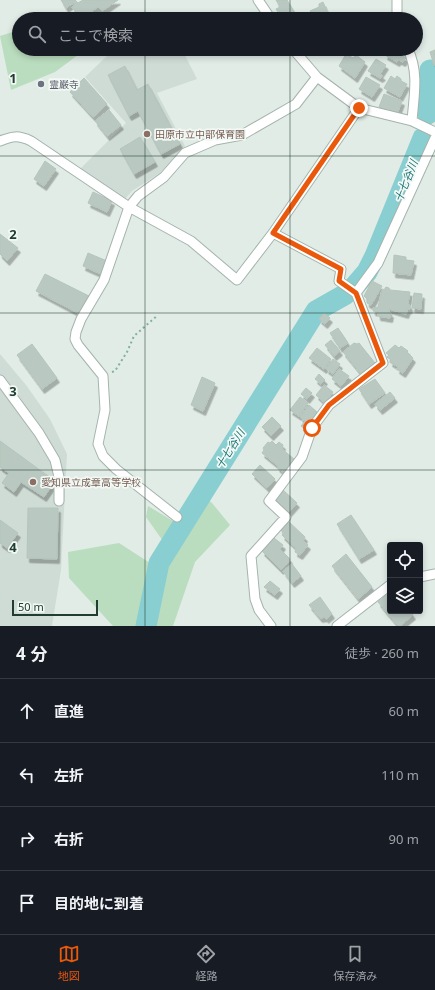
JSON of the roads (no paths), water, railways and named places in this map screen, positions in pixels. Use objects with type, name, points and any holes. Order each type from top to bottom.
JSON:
[{"type":"street","points":[[258,0],[266,12]]},
{"type":"street","points":[[397,0],[397,12]]},
{"type":"street","points":[[299,56],[317,76],[359,108],[412,121],[435,132]]},
{"type":"street","points":[[412,56],[416,75],[412,121]]},
{"type":"street","points":[[177,516],[116,469],[103,456],[98,444],[105,410],[103,376],[78,345],[75,339],[76,332],[81,319],[104,280],[129,207],[138,196],[164,177],[185,154],[215,140],[242,135],[296,104],[317,76]]},
{"type":"street","points":[[0,141],[14,136],[21,136],[31,141],[129,207],[191,241],[237,280],[273,233],[359,108]]},
{"type":"street","points":[[356,293],[378,263],[435,138]]},
{"type":"street","points":[[271,626],[259,610],[255,599],[251,556],[286,517],[269,501],[302,457],[312,428],[329,405],[383,363],[356,293],[339,281],[341,269],[273,233]]},
{"type":"street","points":[[0,380],[39,433],[55,460],[59,477],[58,501]]},
{"type":"street","points":[[423,576],[435,574]]},
{"type":"street","points":[[337,626],[387,587]]},
{"type":"waterway","name":"十七谷川","points":[[428,114],[430,70]]},
{"type":"waterway","name":"十七谷川","points":[[354,287],[367,272],[375,256],[423,138]]},
{"type":"waterway","name":"十七谷川","points":[[146,626],[159,563],[316,311],[346,294]]},
{"type":"place","name":"霊巌寺","points":[[41,84]]},
{"type":"place","name":"田原市立中部保育園","points":[[147,134]]},
{"type":"place","name":"愛知県立成章高等学校","points":[[33,482]]}]
